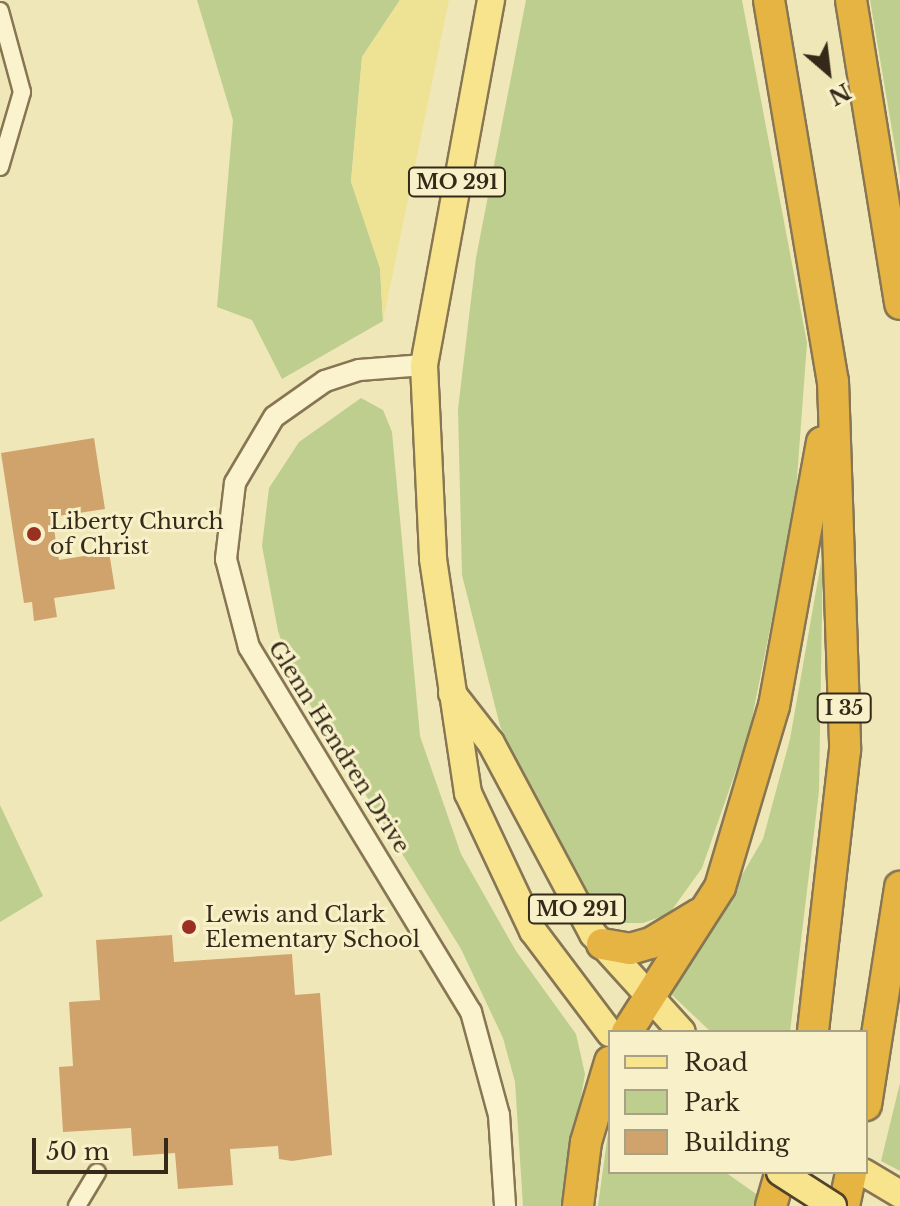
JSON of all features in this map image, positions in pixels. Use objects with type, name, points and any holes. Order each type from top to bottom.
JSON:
[{"type":"highway","name":"I 35","points":[[769,0],[833,381],[845,750],[813,1030]]},
{"type":"highway","points":[[851,0],[900,304]]},
{"type":"highway","points":[[628,1030],[720,887],[774,706],[833,381]]},
{"type":"highway","points":[[868,1092],[900,887]]},
{"type":"highway","points":[[602,944],[630,949],[651,943],[707,908]]},
{"type":"highway","points":[[578,1206],[586,1142],[608,1069]]},
{"type":"highway","points":[[771,1206],[779,1174]]},
{"type":"highway","points":[[844,1206],[851,1174]]},
{"type":"main road","name":"MO 291","points":[[491,0],[424,365],[433,559],[450,691],[468,793],[506,884],[561,974],[608,1031]]},
{"type":"main road","name":"MO 291","points":[[450,691],[491,743],[562,886],[602,944],[680,1030]]},
{"type":"main road","points":[[783,1174],[833,1206]]},
{"type":"main road","points":[[866,1174],[900,1194]]},
{"type":"street","points":[[0,11],[22,92],[0,167]]},
{"type":"street","name":"Glenn Hendren Drive","points":[[424,365],[359,370],[325,381],[274,417],[235,483],[226,559],[249,647],[471,1012],[499,1115],[505,1206]]},
{"type":"street","points":[[77,1206],[97,1173]]},
{"type":"green space","points":[[197,0],[400,0],[362,57],[351,181],[380,268],[383,321],[282,379],[252,320],[217,307],[233,120]]},
{"type":"green space","points":[[526,0],[742,0],[807,343],[795,505],[749,733],[702,868],[669,914],[643,923],[614,923],[595,912],[562,862],[500,726],[462,575],[458,409],[476,258]]},
{"type":"green space","points":[[870,0],[900,0],[900,177]]},
{"type":"green space","points":[[361,398],[383,410],[392,432],[420,736],[461,854],[516,951],[576,1034],[585,1074],[562,1206],[523,1206],[515,1082],[503,1038],[461,949],[296,682],[278,631],[262,546],[269,488],[299,442]]},
{"type":"green space","points":[[823,551],[819,791],[790,1030],[709,1030],[672,995],[763,839],[790,739]]},
{"type":"green space","points":[[0,805],[43,896],[0,922]]},
{"type":"green space","points":[[900,1083],[900,1171],[881,1161]]},
{"type":"green space","points":[[608,1133],[608,1174],[728,1174],[759,1196],[756,1206],[598,1206]]},
{"type":"sand","points":[[400,0],[449,0],[383,321],[380,268],[351,182],[362,57]]},
{"type":"building","name":"Liberty Church of Christ","points":[[94,438],[105,509],[52,517],[59,560],[109,552],[115,589],[54,598],[57,617],[34,621],[32,602],[24,603],[1,453]]},
{"type":"building","name":"Lewis and Clark Elementary School","points":[[172,935],[174,962],[292,954],[295,995],[320,993],[332,1155],[292,1161],[279,1159],[278,1146],[230,1149],[233,1185],[178,1189],[175,1153],[133,1156],[131,1128],[63,1132],[59,1067],[73,1066],[69,1002],[100,1000],[96,940]]},
{"type":"place","name":"Liberty Church of Christ","points":[[34,534]]},
{"type":"place","name":"Lewis and Clark Elementary School","points":[[189,927]]}]
